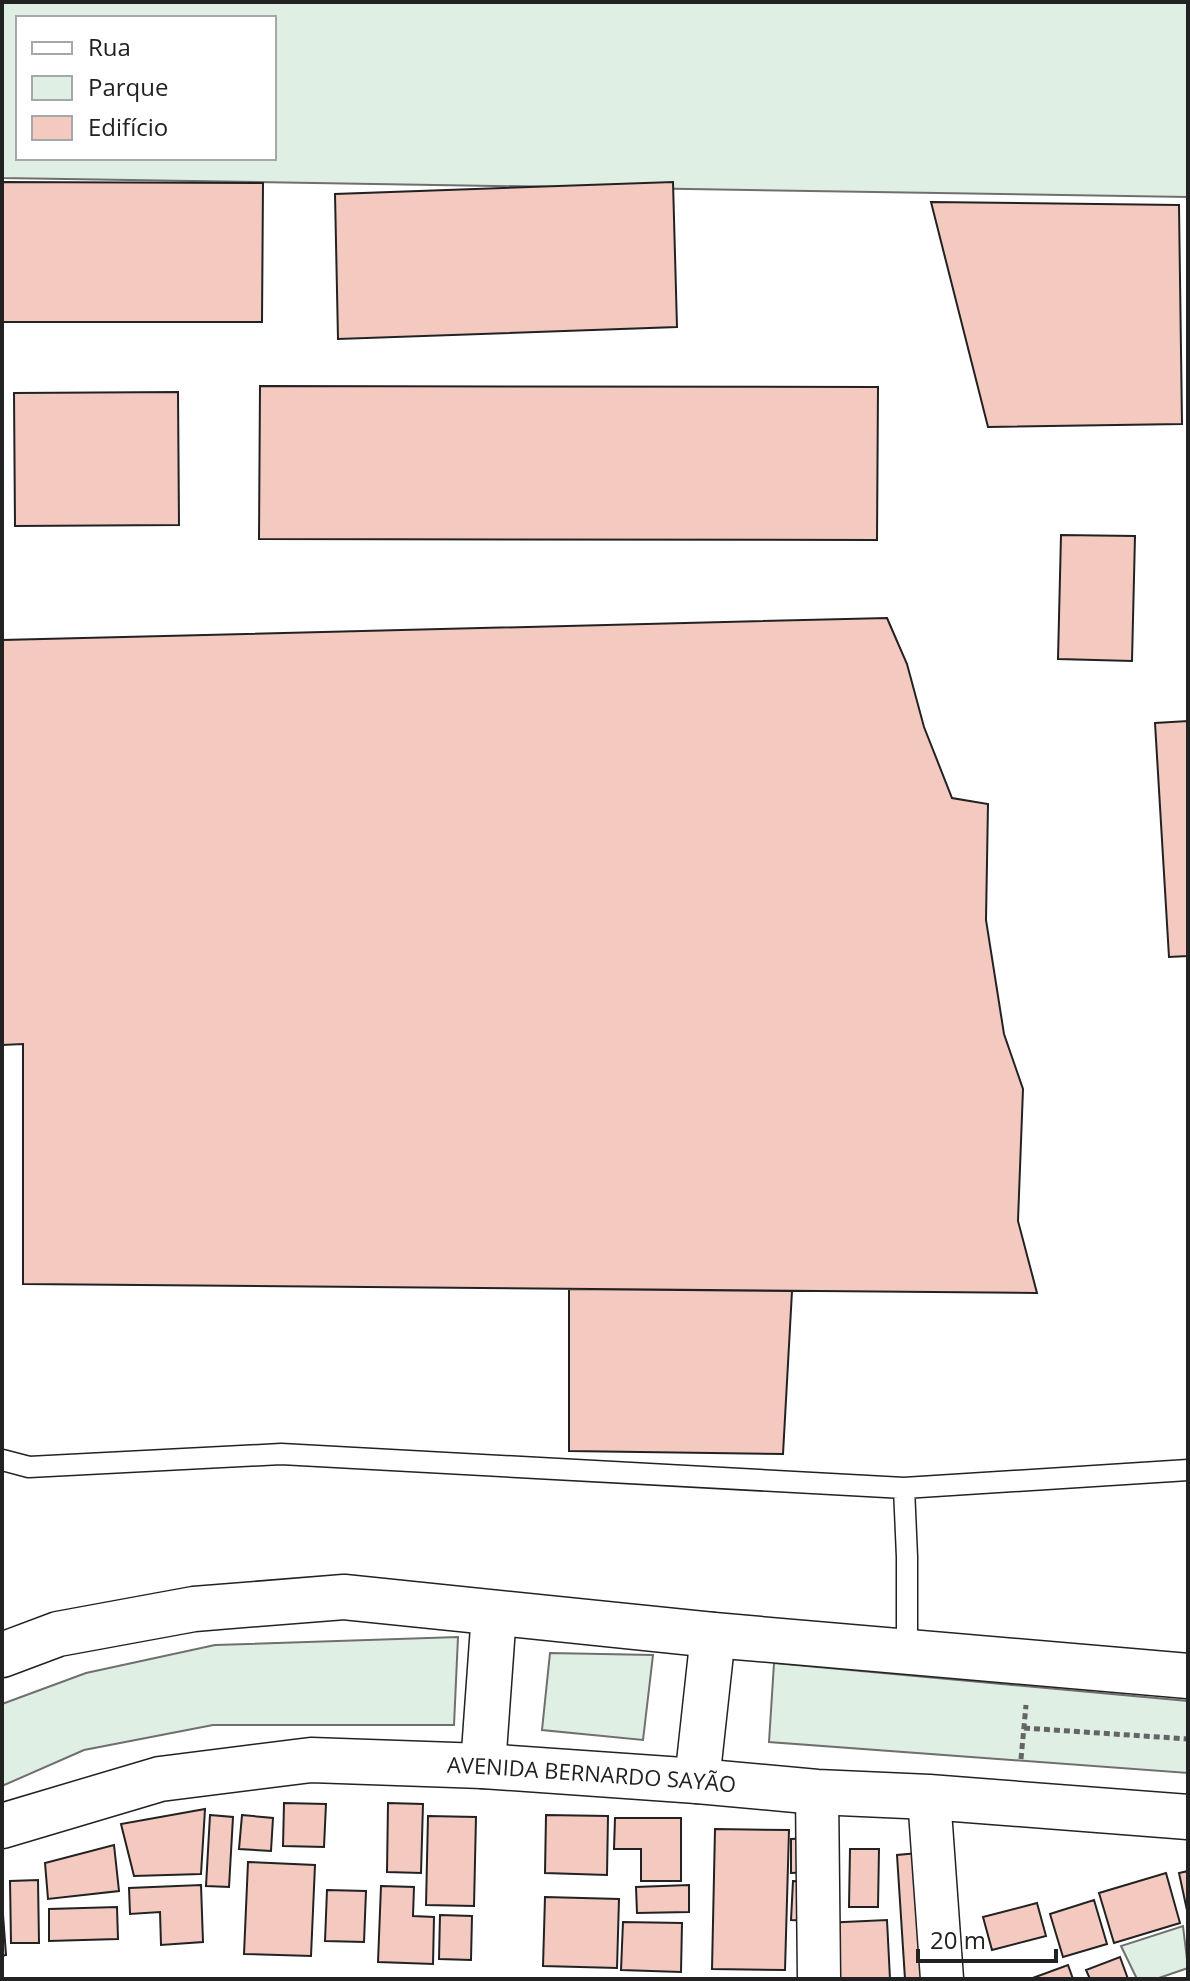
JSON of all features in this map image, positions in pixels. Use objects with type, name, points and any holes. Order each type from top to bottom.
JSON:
[{"type":"street","points":[[2,1655],[58,1634],[194,1609],[344,1597],[713,1635],[1188,1676]]},
{"type":"street","points":[[483,1766],[494,1613]]},
{"type":"street","points":[[697,1781],[713,1635]]},
{"type":"street","name":"AVENIDA BERNARDO SAYÃO","points":[[2,1826],[160,1779],[311,1760],[483,1766],[1188,1817]]},
{"type":"street","points":[[817,1792],[819,1979]]},
{"type":"street","points":[[929,1797],[942,1979]]},
{"type":"lane","points":[[2,1460],[29,1467],[281,1454],[904,1488],[1188,1470]]},
{"type":"lane","points":[[904,1488],[907,1652]]},
{"type":"path","points":[[1020,1772],[1026,1703]]},
{"type":"path","points":[[1024,1728],[1188,1739]]},
{"type":"green space","points":[[2,2],[1188,2],[1188,197],[2,178]]},
{"type":"green space","points":[[458,1637],[454,1725],[213,1725],[84,1750],[2,1786],[2,1704],[86,1673],[215,1645]]},
{"type":"green space","points":[[550,1653],[653,1655],[643,1740],[542,1730]]},
{"type":"green space","points":[[774,1663],[1188,1701],[1188,1773],[769,1742]]},
{"type":"green space","points":[[1183,1926],[1188,1968],[1156,1979],[1137,1979],[1121,1946]]},
{"type":"building","points":[[2,182],[263,183],[262,322],[2,322]]},
{"type":"building","points":[[673,182],[677,327],[338,339],[335,194]]},
{"type":"building","points":[[931,202],[1179,205],[1182,424],[988,427]]},
{"type":"building","points":[[260,386],[878,387],[877,540],[259,539]]},
{"type":"building","points":[[178,392],[179,525],[15,526],[14,393]]},
{"type":"building","points":[[1061,535],[1135,536],[1132,661],[1058,659]]},
{"type":"building","points":[[887,618],[907,664],[924,727],[952,798],[988,804],[986,920],[1004,1034],[1023,1089],[1018,1221],[1037,1293],[23,1284],[23,1044],[2,1045],[2,640]]},
{"type":"building","points":[[1188,721],[1188,956],[1169,957],[1155,723]]},
{"type":"building","points":[[569,1289],[792,1291],[783,1454],[569,1451]]},
{"type":"building","points":[[284,1803],[326,1804],[324,1847],[283,1846]]},
{"type":"building","points":[[388,1803],[423,1804],[421,1873],[387,1872]]},
{"type":"building","points":[[205,1809],[201,1874],[134,1876],[121,1824]]},
{"type":"building","points":[[210,1815],[233,1817],[229,1887],[206,1886]]},
{"type":"building","points":[[242,1815],[273,1818],[271,1851],[239,1849]]},
{"type":"building","points":[[546,1815],[608,1816],[607,1875],[545,1873]]},
{"type":"building","points":[[428,1816],[476,1817],[474,1906],[426,1905]]},
{"type":"building","points":[[615,1818],[681,1818],[681,1881],[641,1881],[641,1849],[614,1849]]},
{"type":"building","points":[[715,1829],[789,1830],[785,1970],[712,1969]]},
{"type":"building","points":[[813,1838],[814,1872],[791,1873],[791,1839]]},
{"type":"building","points":[[114,1845],[119,1891],[48,1899],[45,1863]]},
{"type":"building","points":[[850,1849],[879,1849],[878,1907],[849,1907]]},
{"type":"building","points":[[929,1852],[939,1979],[905,1979],[897,1855]]},
{"type":"building","points":[[248,1862],[315,1865],[311,1956],[244,1954]]},
{"type":"building","points":[[1188,1871],[1188,1915],[1179,1873]]},
{"type":"building","points":[[1166,1873],[1180,1923],[1114,1943],[1099,1893]]},
{"type":"building","points":[[38,1880],[39,1943],[11,1943],[10,1881]]},
{"type":"building","points":[[793,1881],[815,1882],[813,1921],[791,1920]]},
{"type":"building","points":[[201,1885],[203,1942],[161,1945],[160,1912],[130,1914],[129,1888]]},
{"type":"building","points":[[689,1885],[689,1912],[637,1913],[636,1887]]},
{"type":"building","points":[[381,1886],[414,1887],[413,1916],[434,1917],[433,1964],[378,1962]]},
{"type":"building","points":[[327,1890],[366,1891],[364,1942],[325,1941]]},
{"type":"building","points":[[545,1897],[619,1899],[617,1968],[543,1966]]},
{"type":"building","points":[[1094,1900],[1107,1944],[1063,1957],[1050,1914]]},
{"type":"building","points":[[2,1901],[6,1955],[2,1956]]},
{"type":"building","points":[[1037,1903],[1046,1936],[992,1950],[983,1917]]},
{"type":"building","points":[[117,1907],[118,1939],[49,1941],[49,1909]]},
{"type":"building","points":[[440,1915],[472,1916],[471,1960],[439,1959]]},
{"type":"building","points":[[887,1920],[890,1979],[825,1979],[823,1923]]},
{"type":"building","points":[[623,1922],[682,1923],[681,1972],[621,1970]]},
{"type":"building","points":[[1120,1957],[1128,1979],[1090,1979],[1086,1970]]},
{"type":"building","points":[[1068,1965],[1073,1979],[1030,1979]]}]
